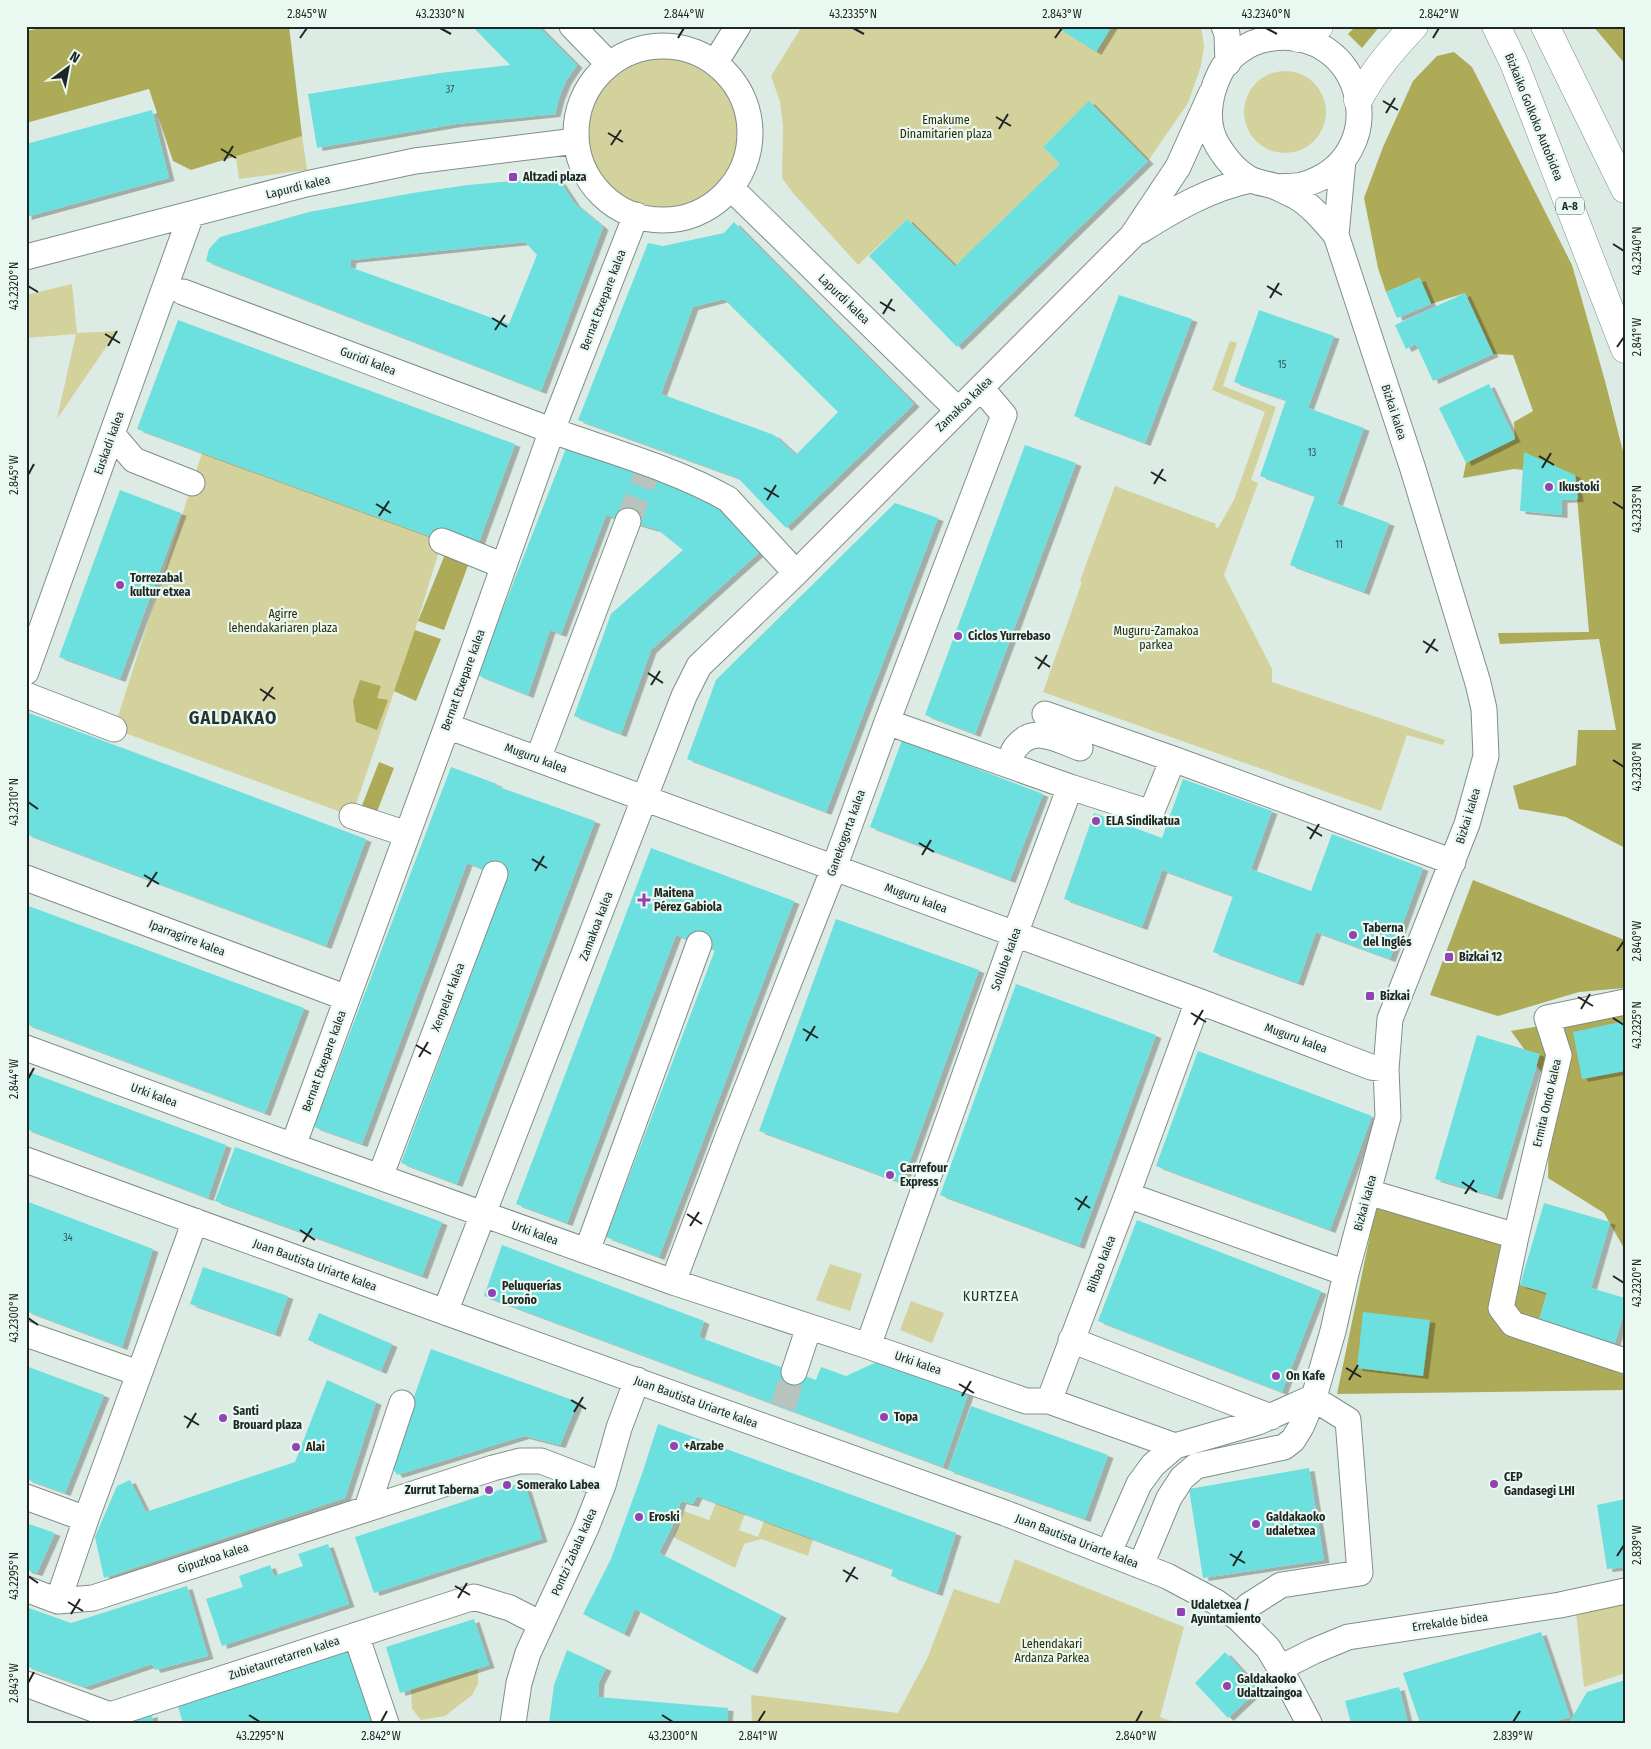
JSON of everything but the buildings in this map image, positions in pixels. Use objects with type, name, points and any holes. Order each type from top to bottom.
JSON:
[{"type":"highway","points":[[1358,100],[1386,56],[1414,26]]},
{"type":"highway","name":"Bizkaiko Golkoko Autobidea","points":[[1496,26],[1514,63],[1625,349]]},
{"type":"highway","points":[[1549,35],[1625,189]]},
{"type":"street","points":[[572,26],[609,64]]},
{"type":"street","points":[[715,63],[738,26]]},
{"type":"street","points":[[1224,26],[1227,34],[1228,63]]},
{"type":"street","name":"Bizkai kalea","points":[[1246,26],[1296,34],[1330,52],[1347,69],[1357,91],[1360,115],[1355,139],[1343,160],[1325,176],[1301,185],[1276,187]]},
{"type":"street","name":"Bizkai kalea","points":[[1141,1565],[1169,1498],[1182,1478],[1196,1466],[1284,1446],[1293,1440],[1319,1401],[1346,1272],[1388,1117],[1386,1068],[1390,1019],[1467,824],[1486,756],[1484,709],[1478,683],[1414,472],[1336,235],[1323,220],[1297,198],[1276,187],[1251,180],[1231,165],[1216,144],[1209,120],[1211,94],[1220,71],[1237,52],[1260,40],[1296,34]]},
{"type":"street","points":[[662,46],[689,50],[715,63],[734,82],[747,108],[750,136],[745,163],[732,188],[711,207],[685,218],[655,220],[636,215],[600,194],[583,170],[576,141],[578,111],[590,84],[609,64],[634,50],[662,46]]},
{"type":"street","name":"Zamakoa kalea","points":[[445,1312],[684,696],[699,666],[796,573],[1132,236],[1178,167],[1211,94]]},
{"type":"street","name":"Lapurdi kalea","points":[[26,257],[306,184],[415,161],[576,141]]},
{"type":"street","name":"Bizkai kalea","points":[[1336,235],[1343,160]]},
{"type":"street","name":"Zamakoa kalea","points":[[1132,236],[1182,205],[1231,184],[1251,180]]},
{"type":"street","name":"Lapurdi kalea","points":[[732,188],[958,410]]},
{"type":"street","name":"Euskadi kalea","points":[[26,672],[192,215]]},
{"type":"street","name":"Bernat Etxepare kalea","points":[[293,1146],[447,726],[552,430],[636,215]]},
{"type":"street","name":"Guridi kalea","points":[[183,292],[650,465],[713,491],[728,499],[796,573]]},
{"type":"street","name":"Ganekogorta kalea","points":[[673,1282],[834,868],[887,722],[1004,415],[981,388]]},
{"type":"street","points":[[112,434],[134,460],[192,482]]},
{"type":"street","points":[[538,759],[628,521]]},
{"type":"street","points":[[442,541],[504,566]]},
{"type":"street","points":[[26,695],[114,729]]},
{"type":"street","points":[[1045,714],[1453,862]]},
{"type":"street","points":[[887,722],[1151,814],[1173,759]]},
{"type":"street","name":"Muguru kalea","points":[[447,726],[1198,1001],[1371,1067],[1386,1068]]},
{"type":"street","points":[[1009,765],[1015,748],[1027,737],[1040,734],[1080,748]]},
{"type":"street","name":"Sollube kalea","points":[[868,1346],[1015,934],[1070,787]]},
{"type":"street","points":[[352,816],[407,834]]},
{"type":"street","name":"Xenpelar kalea","points":[[380,1177],[495,874]]},
{"type":"street","name":"Iparragirre kalea","points":[[26,878],[347,998]]},
{"type":"street","points":[[587,1251],[699,944]]},
{"type":"street","name":"Bilbao kalea","points":[[1048,1401],[1127,1195],[1198,1001]]},
{"type":"street","name":"Ermita Ondo kalea","points":[[1625,1002],[1547,1018],[1559,1055],[1501,1308],[1513,1324],[1625,1361]]},
{"type":"street","name":"Urki kalea","points":[[26,1048],[673,1282],[868,1346],[1026,1401],[1048,1401]]},
{"type":"street","name":"Juan Bautista Uriarte kalea","points":[[26,1160],[1109,1552],[1167,1576],[1216,1602],[1238,1618],[1268,1648],[1309,1723]]},
{"type":"street","points":[[1368,1192],[1516,1236]]},
{"type":"street","points":[[1127,1195],[1346,1272]]},
{"type":"street","points":[[58,1601],[138,1373],[195,1222]]},
{"type":"street","points":[[794,1372],[809,1327]]},
{"type":"street","points":[[26,1334],[138,1373]]},
{"type":"street","points":[[1070,1340],[1272,1417]]},
{"type":"street","name":"Pontzi Zabala kalea","points":[[513,1723],[519,1683],[528,1653],[586,1528],[603,1485],[619,1428],[637,1380]]},
{"type":"street","points":[[1048,1401],[1175,1446]]},
{"type":"street","points":[[1109,1552],[1138,1484],[1153,1465],[1175,1446],[1319,1401],[1348,1420],[1360,1573],[1281,1585],[1248,1606]]},
{"type":"street","points":[[367,1508],[402,1403]]},
{"type":"street","name":"Gipuzkoa kalea","points":[[26,1589],[58,1601],[93,1598],[367,1508],[520,1461],[541,1460],[603,1485]]},
{"type":"street","points":[[26,1497],[86,1519]]},
{"type":"street","name":"Errekalde bidea","points":[[1280,1668],[1314,1650],[1348,1637],[1560,1606],[1625,1591]]},
{"type":"street","name":"Zubietaurretarren kalea","points":[[26,1684],[110,1715],[474,1597],[510,1608],[541,1624]]},
{"type":"street","points":[[356,1635],[386,1723]]},
{"type":"green space","name":"Emakume Dinamitarien plaza","points":[[802,26],[1201,26],[1204,46],[1201,66],[1188,103],[1148,161],[1089,102],[1043,147],[1060,164],[955,266],[907,219],[858,265],[793,193],[782,178],[783,127],[780,102],[771,76]]},
{"type":"green space","points":[[290,50],[307,170],[239,179],[222,60]]},
{"type":"green space","points":[[663,57],[678,58],[692,63],[716,79],[732,103],[737,117],[737,147],[732,161],[716,185],[692,201],[678,206],[663,207],[648,206],[634,201],[610,185],[594,161],[589,147],[588,132],[589,117],[594,103],[610,79],[634,63],[648,58]]},
{"type":"green space","points":[[1285,71],[1301,75],[1314,83],[1322,96],[1326,112],[1322,128],[1314,141],[1301,149],[1285,153],[1269,149],[1256,141],[1248,128],[1244,112],[1248,96],[1256,83],[1269,75]]},
{"type":"green space","points":[[72,284],[77,333],[117,331],[57,419],[76,334],[26,338],[26,295]]},
{"type":"green space","name":"Muguru-Zamakoa parkea","points":[[1230,341],[1237,343],[1223,386],[1276,407],[1251,480],[1258,483],[1224,575],[1272,669],[1272,682],[1445,740],[1443,745],[1407,735],[1381,811],[1043,692],[1082,582],[1080,581],[1115,486],[1216,524],[1215,527],[1218,528],[1234,500],[1265,412],[1212,390]]},
{"type":"green space","name":"Agirre lehendakariaren plaza","points":[[202,453],[442,541],[415,630],[352,816],[114,729]]},
{"type":"green space","points":[[830,1264],[862,1274],[850,1311],[816,1300]]},
{"type":"green space","points":[[911,1301],[944,1313],[932,1343],[900,1330]]},
{"type":"green space","points":[[716,1503],[745,1514],[739,1530],[758,1537],[764,1521],[813,1539],[808,1556],[761,1539],[744,1544],[735,1568],[673,1537],[684,1511],[709,1520]]},
{"type":"green space","name":"Lehendakari Ardanza Parkea","points":[[1015,1559],[1184,1627],[1160,1717],[1176,1723],[752,1723],[751,1695],[898,1713],[927,1659],[954,1589],[999,1604]]},
{"type":"green space","points":[[1625,1600],[1625,1673],[1584,1687],[1576,1612]]},
{"type":"green space","points":[[478,1669],[478,1684],[472,1695],[445,1716],[421,1720],[412,1709],[411,1689]]},
{"type":"shaded area","points":[[52,26],[289,26],[302,136],[191,170],[173,161],[149,89],[26,123],[26,31]]},
{"type":"shaded area","points":[[1356,26],[1380,26],[1362,48],[1348,34]]},
{"type":"shaded area","points":[[1593,26],[1625,26],[1625,64]]},
{"type":"shaded area","points":[[1454,52],[1472,67],[1572,265],[1625,459],[1625,848],[1566,817],[1519,809],[1513,786],[1576,765],[1578,730],[1616,730],[1599,639],[1500,644],[1498,633],[1589,632],[1575,475],[1514,469],[1463,478],[1466,463],[1515,439],[1514,422],[1533,411],[1513,355],[1493,354],[1465,293],[1431,304],[1419,278],[1386,292],[1378,268],[1364,198],[1383,147],[1413,81],[1437,56]]},
{"type":"shaded area","points":[[446,552],[470,560],[444,630],[418,621]]},
{"type":"shaded area","points":[[415,630],[441,639],[416,701],[394,691]]},
{"type":"shaded area","points":[[360,680],[381,686],[377,698],[388,700],[377,730],[356,722],[353,701]]},
{"type":"shaded area","points":[[379,762],[394,768],[371,827],[356,821]]},
{"type":"shaded area","points":[[1473,880],[1625,940],[1625,988],[1579,992],[1498,1016],[1430,995]]},
{"type":"shaded area","points":[[1625,1011],[1625,1250],[1604,1213],[1548,1178],[1550,1084],[1511,1031]]},
{"type":"shaded area","points":[[1377,1202],[1504,1245],[1520,1285],[1547,1293],[1537,1327],[1625,1376],[1625,1390],[1337,1394]]},
{"type":"tunnel","points":[[628,521],[650,465]]},
{"type":"tunnel","points":[[783,1407],[794,1372]]},
{"type":"place","name":"Altzadi plaza","points":[[513,177]]},
{"type":"place","name":"Ikustoki","points":[[1549,487]]},
{"type":"place","name":"Torrezabal kultur etxea","points":[[120,585]]},
{"type":"place","name":"Ciclos Yurrebaso","points":[[958,636]]},
{"type":"place","name":"ELA Sindikatua","points":[[1096,821]]},
{"type":"place","name":"Maitena Pérez Gabiola","points":[[644,900]]},
{"type":"place","name":"Taberna del Inglés","points":[[1353,935]]},
{"type":"place","name":"Bizkai 12","points":[[1449,957]]},
{"type":"place","name":"Bizkai","points":[[1370,996]]},
{"type":"place","name":"Carrefour Express","points":[[890,1175]]},
{"type":"place","name":"Peluquerías Loroño","points":[[492,1293]]},
{"type":"place","name":"On Kafe","points":[[1276,1376]]},
{"type":"place","name":"Topa","points":[[884,1417]]},
{"type":"place","name":"Santi Brouard plaza","points":[[223,1418]]},
{"type":"place","name":"+Arzabe","points":[[674,1446]]},
{"type":"place","name":"Alai","points":[[296,1447]]},
{"type":"place","name":"CEP Gandasegi LHI","points":[[1494,1484]]},
{"type":"place","name":"Somerako Labea","points":[[507,1485]]},
{"type":"place","name":"Zurrut Taberna","points":[[489,1490]]},
{"type":"place","name":"Eroski","points":[[639,1517]]},
{"type":"place","name":"Galdakaoko udaletxea","points":[[1256,1524]]},
{"type":"place","name":"Udaletxea / Ayuntamiento","points":[[1181,1612]]},
{"type":"place","name":"Galdakaoko Udaltzaingoa","points":[[1227,1686]]},
{"type":"district","name":"GALDAKAO","points":[[233,718]]},
{"type":"district","name":"KURTZEA","points":[[991,1296]]}]
